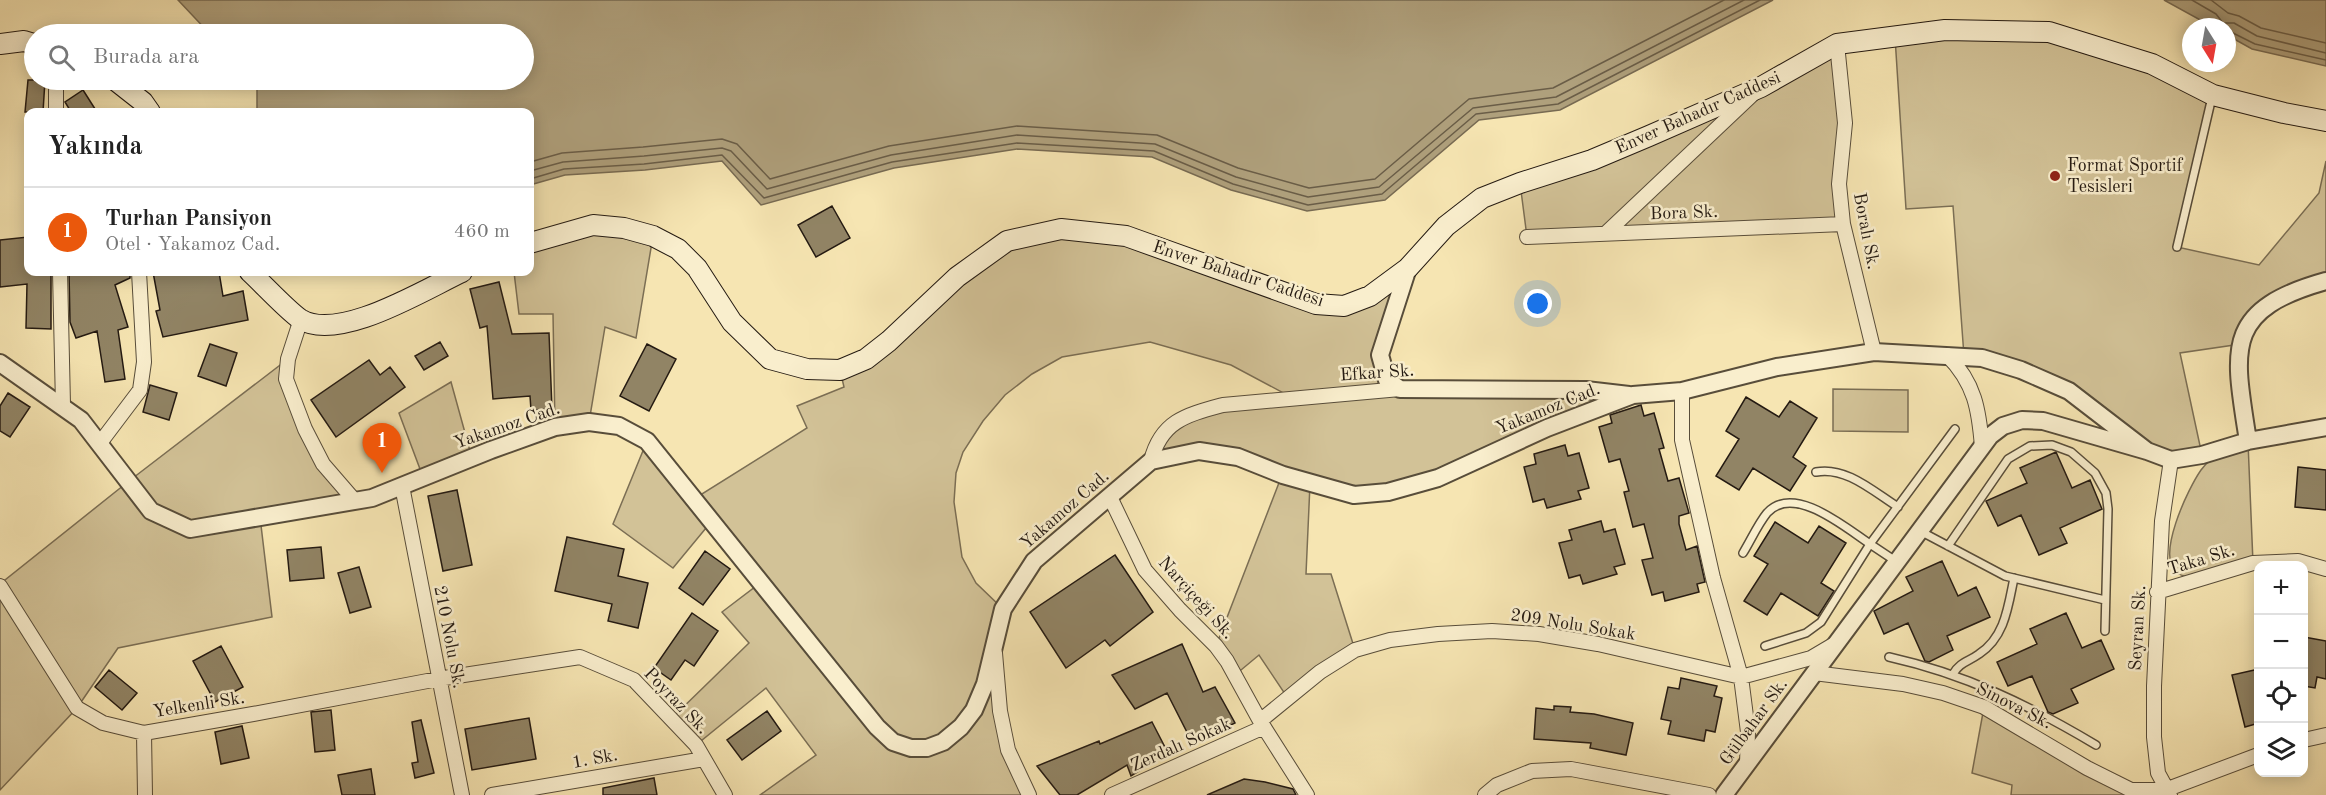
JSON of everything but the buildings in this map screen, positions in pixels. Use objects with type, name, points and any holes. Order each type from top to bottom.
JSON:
[{"type":"main road","name":"Enver Bahadır Caddesi","points":[[534,242],[593,225],[624,228],[652,236],[678,249],[698,268],[732,322],[770,359],[807,369],[840,370],[866,359],[889,341],[957,277],[1007,241],[1061,229],[1126,236],[1316,304],[1344,306],[1370,296],[1408,268],[1446,226],[1482,198],[1592,160],[1761,87],[1837,44],[1945,30],[2049,32],[2152,64],[2212,94],[2283,113],[2326,121]]},
{"type":"main road","points":[[0,44],[24,41]]},
{"type":"main road","points":[[128,90],[147,108]]},
{"type":"main road","points":[[254,276],[301,319],[327,326],[361,320],[454,276]]},
{"type":"street","name":"Boralı Sk.","points":[[1837,44],[1845,123],[1839,184],[1844,224],[1874,352]]},
{"type":"street","points":[[1605,234],[1761,87]]},
{"type":"street","points":[[56,90],[56,108]]},
{"type":"street","name":"Bora Sk.","points":[[1527,237],[1844,224]]},
{"type":"street","points":[[1400,389],[1387,380],[1380,355],[1408,268]]},
{"type":"street","points":[[60,276],[63,405]]},
{"type":"street","points":[[100,443],[140,390],[144,362],[139,276]]},
{"type":"street","points":[[2248,441],[2238,374],[2241,344],[2252,319],[2266,305],[2281,296],[2326,281]]},
{"type":"street","points":[[301,319],[288,359],[286,379],[305,429],[323,464],[355,501]]},
{"type":"street","name":"Yakamoz Cad.","points":[[0,363],[63,405],[81,420],[151,511],[190,529],[372,498],[555,427],[589,422],[620,426],[647,441],[877,727],[893,742],[911,748],[927,748],[943,742],[961,727],[974,710],[985,684],[1004,609],[1034,561],[1151,461],[1199,451],[1238,457],[1282,475],[1354,495],[1388,492],[1438,478],[1546,428],[1633,395],[1682,391],[1777,367],[1874,352],[1982,358],[2021,370],[2068,391],[2147,451]]},
{"type":"street","points":[[1947,355],[1960,369],[1979,411],[1982,447]]},
{"type":"street","name":"Efkar Sk.","points":[[1151,461],[1155,444],[1169,426],[1195,412],[1222,405],[1400,389],[1586,390],[1633,395]]},
{"type":"street","points":[[1682,391],[1682,440],[1713,578],[1741,677],[1748,732],[1747,764]]},
{"type":"street","name":"Gülbahar Sk.","points":[[1724,795],[1990,436],[2004,426],[2022,420],[2043,421],[2147,451]]},
{"type":"street","points":[[2147,451],[2170,460],[2202,455],[2248,441],[2326,428]]},
{"type":"street","name":"Seyran Sk.","points":[[2168,793],[2158,773],[2154,737],[2154,686],[2162,521],[2170,460]]},
{"type":"street","name":"210 Nolu Sk.","points":[[402,486],[462,795]]},
{"type":"street","name":"Narçiçeği Sk.","points":[[1110,497],[1145,570],[1173,603],[1216,646],[1227,661],[1262,724]]},
{"type":"street","name":"Taka Sk.","points":[[2157,592],[2253,563],[2298,561],[2326,569]]},
{"type":"street","name":"Yelkenli Sk.","points":[[0,586],[77,708],[104,723],[144,733],[438,679]]},
{"type":"street","name":"209 Nolu Sokak","points":[[1262,724],[1320,672],[1355,650],[1390,640],[1438,634],[1492,632],[1539,634],[1598,644],[1741,677]]},
{"type":"street","points":[[1741,677],[1811,658],[1836,644]]},
{"type":"street","points":[[994,645],[999,711],[1008,750],[1029,795]]},
{"type":"street","name":"Poyraz Sk.","points":[[438,679],[580,657],[633,680],[696,745],[725,795]]},
{"type":"street","name":"Sinova Sk.","points":[[1814,673],[1903,684],[1943,693],[1984,707],[2087,768],[2131,790],[2168,793]]},
{"type":"street","points":[[1262,724],[1307,795]]},
{"type":"street","name":"Zerdalı Sokak","points":[[1112,795],[1262,724]]},
{"type":"street","points":[[144,733],[146,795]]},
{"type":"street","points":[[2308,739],[2326,735]]},
{"type":"street","points":[[2168,793],[2254,756]]},
{"type":"street","name":"1. Sk.","points":[[492,795],[704,759]]},
{"type":"street","points":[[1485,795],[1497,785],[1532,771],[1572,769],[1709,795]]},
{"type":"lane","points":[[2177,247],[2212,94]]},
{"type":"lane","points":[[1765,646],[1788,641],[1806,633],[1821,622],[1870,544],[1955,429]]},
{"type":"lane","points":[[1948,546],[2008,459],[2030,446],[2052,445],[2071,452],[2095,473],[2106,493],[2108,509],[2105,631]]},
{"type":"lane","points":[[1816,472],[1828,470],[1839,472],[1898,507]]},
{"type":"lane","points":[[1743,553],[1767,513],[1776,506],[1796,503],[1815,508],[1897,562]]},
{"type":"lane","points":[[1920,531],[2005,576],[2105,600]]},
{"type":"lane","points":[[1953,674],[1958,666],[1978,655],[1992,642],[2003,626],[2014,578]]},
{"type":"lane","points":[[1889,657],[1932,667],[2000,693],[2096,745]]},
{"type":"shaded area","points":[[2049,32],[2213,95],[2177,247],[2259,265],[2319,193],[2326,161],[2326,281],[2281,296],[2241,344],[2180,353],[2202,455],[2171,460],[2069,391],[1964,356],[1953,206],[1906,209],[1895,37]]},
{"type":"shaded area","points":[[1837,44],[1843,224],[1527,237],[1520,183]]},
{"type":"shaded area","points":[[561,234],[653,236],[636,338],[605,327],[589,422],[555,427],[553,314],[519,314],[514,276],[534,276],[534,242]]},
{"type":"shaded area","points":[[1126,236],[1344,306],[1408,268],[1380,355],[1387,380],[1633,395],[1388,492],[1310,484],[1306,574],[1331,574],[1355,650],[1287,697],[1259,655],[1235,675],[1216,646],[1282,475],[1238,457],[1151,461],[1155,444],[1195,412],[1293,398],[1231,365],[1150,342],[1062,357],[1032,374],[1005,395],[983,421],[963,452],[956,473],[954,502],[962,557],[976,583],[1003,609],[994,645],[1000,711],[1029,795],[760,795],[816,755],[766,688],[696,745],[671,719],[749,643],[722,612],[760,583],[711,522],[673,568],[613,524],[647,441],[694,499],[807,428],[797,406],[844,387],[840,370],[1007,241]]},
{"type":"shaded area","points":[[288,359],[305,429],[355,501],[260,517],[272,617],[118,648],[77,708],[0,790],[0,584]]},
{"type":"shaded area","points":[[451,382],[472,458],[423,477],[399,413]]},
{"type":"shaded area","points":[[1833,389],[1908,390],[1908,432],[1833,431]]},
{"type":"shaded area","points":[[2248,442],[2253,563],[2188,577],[2180,575],[2172,566],[2171,539],[2189,491],[2201,470],[2216,455]]},
{"type":"shaded area","points":[[1984,707],[2130,790],[2170,795],[2011,795],[2012,785],[1972,773]]},
{"type":"water","points":[[178,0],[1773,0],[1560,110],[1479,120],[1385,200],[1307,211],[1231,190],[1152,157],[1017,149],[894,168],[761,205],[722,161],[645,170],[565,175],[534,184],[534,108],[257,108],[257,90],[534,90],[534,24],[201,24]]},
{"type":"water","points":[[2164,0],[2326,0],[2326,66],[2252,49],[2236,40],[2236,18],[2197,18]]},
{"type":"place","name":"Format Sportif Tesisleri","points":[[2055,176]]},
{"type":"place","name":"Turhan Pansiyon","points":[[382,473]]}]
